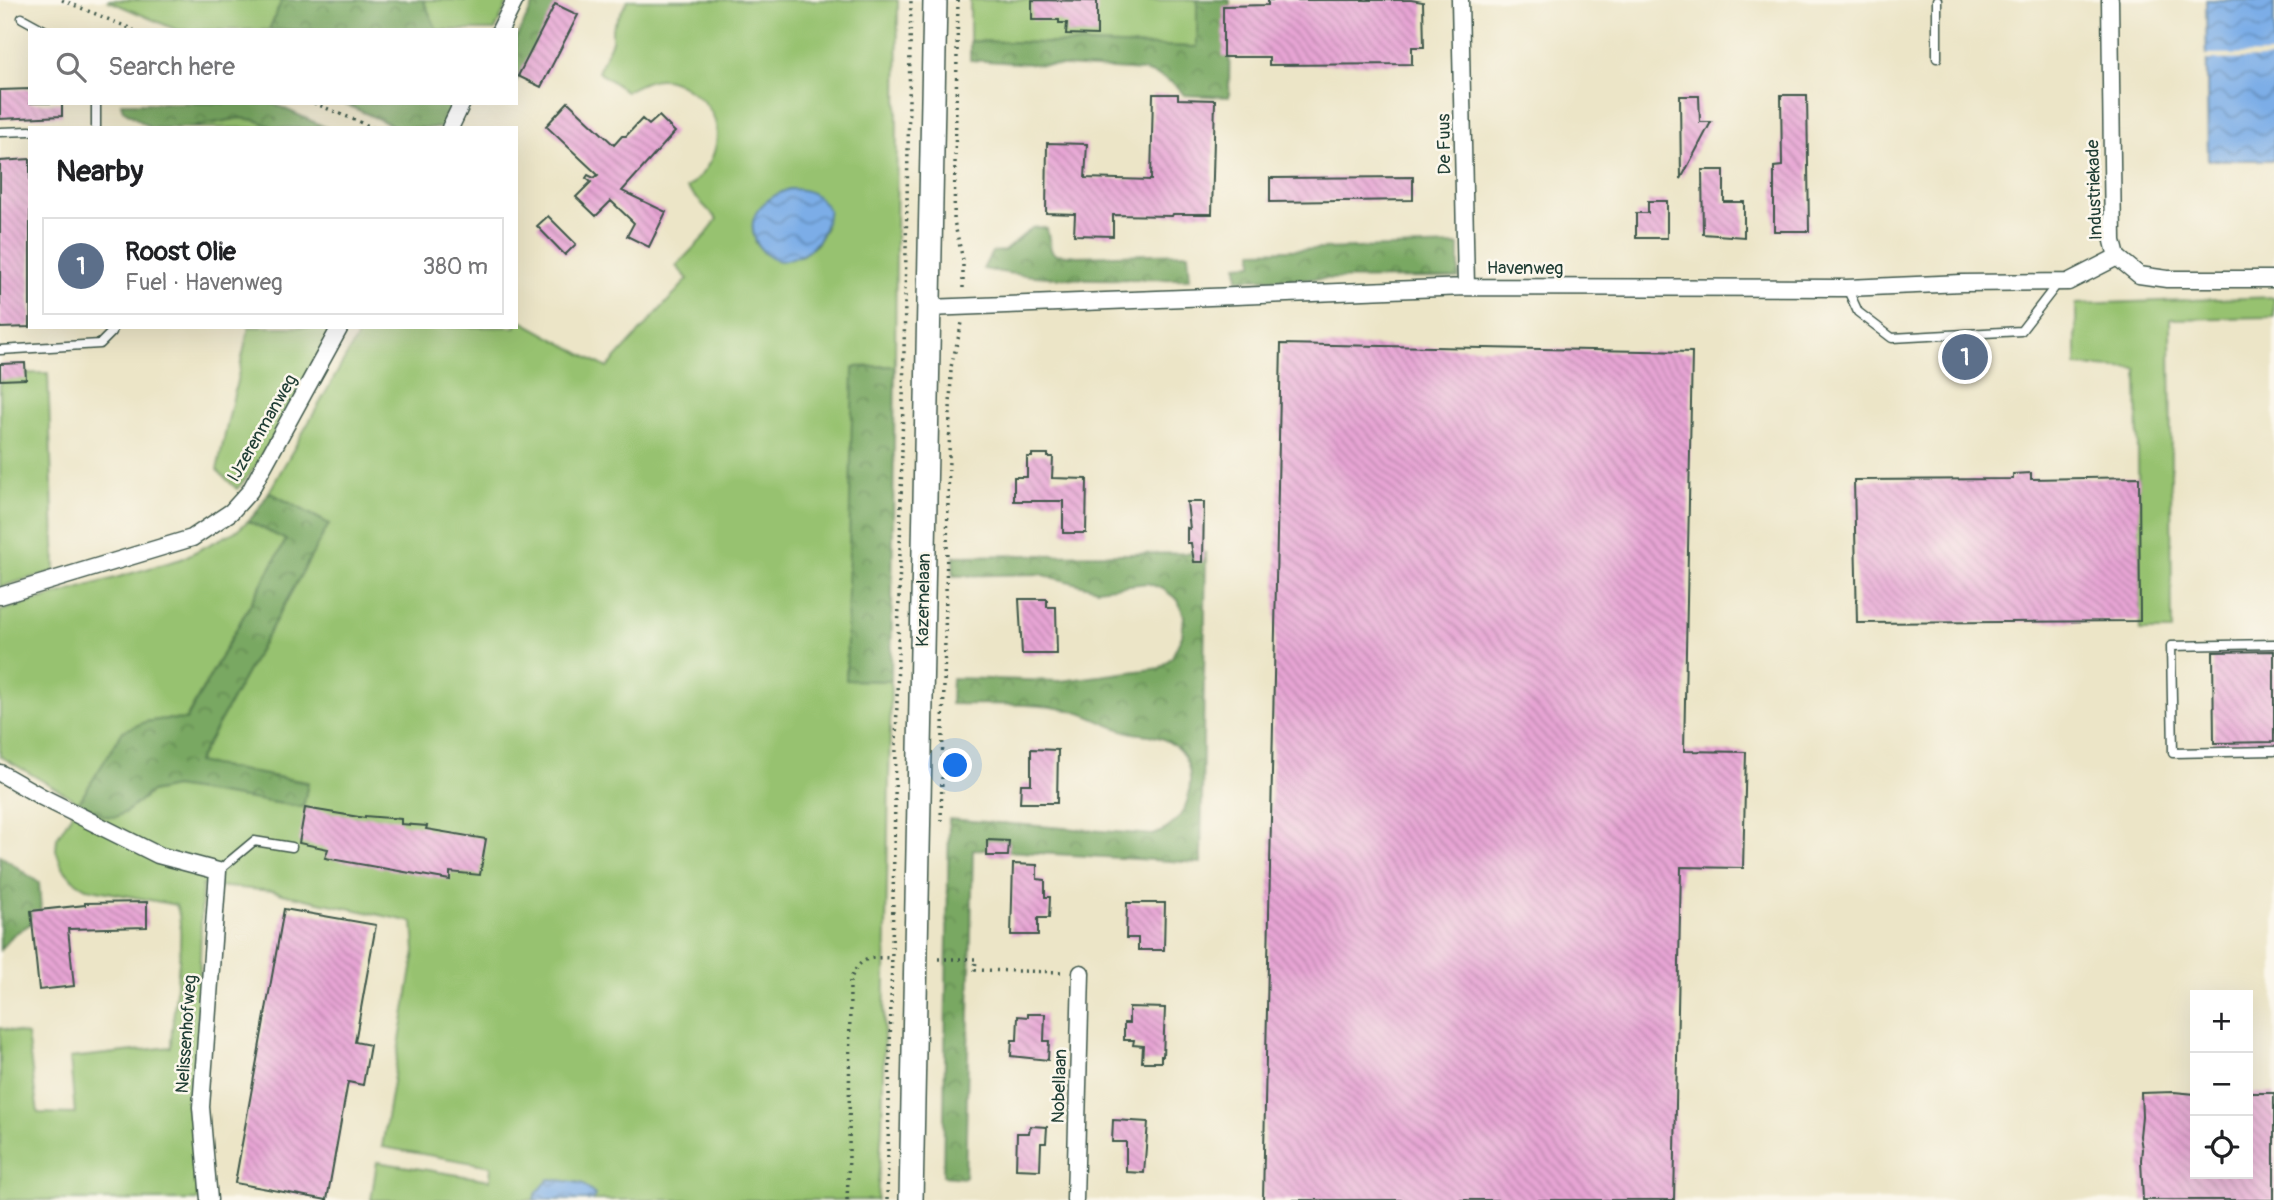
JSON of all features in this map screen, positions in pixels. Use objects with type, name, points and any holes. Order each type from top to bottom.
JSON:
[{"type":"street","points":[[501,28],[515,0]]},
{"type":"street","name":"Kazernelaan","points":[[911,1200],[935,0]]},
{"type":"street","name":"De Fuus","points":[[1460,0],[1466,287]]},
{"type":"street","name":"Industriekade","points":[[2110,0],[2113,241],[2117,257],[2139,275],[2167,279],[2274,279]]},
{"type":"street","points":[[451,126],[461,105]]},
{"type":"street","name":"Havenweg","points":[[928,308],[1466,287],[1847,288],[2068,282],[2117,257]]},
{"type":"street","name":"IJzerenmanweg","points":[[0,596],[192,538],[231,512],[250,491],[339,329]]},
{"type":"street","points":[[0,773],[158,855],[218,871]]},
{"type":"street","name":"Nelissenhofweg","points":[[209,1200],[201,1107],[218,871]]},
{"type":"street","name":"Nobellaan","points":[[1075,1200],[1081,973]]},
{"type":"lane","points":[[1937,0],[1937,58]]},
{"type":"lane","points":[[22,18],[40,28]]},
{"type":"lane","points":[[96,105],[96,126]]},
{"type":"lane","points":[[0,132],[28,131]]},
{"type":"lane","points":[[1847,288],[1858,312],[1892,338],[2021,331],[2059,282]]},
{"type":"lane","points":[[0,351],[100,344],[113,329]]},
{"type":"lane","points":[[2274,644],[2171,646],[2174,753],[2274,751]]},
{"type":"lane","points":[[218,871],[254,841],[292,847]]},
{"type":"path","points":[[62,0],[129,28]]},
{"type":"path","name":"Kazernelaan","points":[[887,1200],[911,0]]},
{"type":"path","name":"Kazernelaan","points":[[941,821],[951,367],[962,324],[963,305],[963,260],[954,221],[958,0]]},
{"type":"path","points":[[319,105],[369,126]]},
{"type":"path","points":[[847,1200],[850,981],[861,962],[872,957],[892,958]]},
{"type":"path","points":[[938,959],[976,959],[975,970],[1081,973]]},
{"type":"green space","points":[[107,0],[282,0],[270,28],[172,28]]},
{"type":"green space","points":[[282,0],[423,0],[436,28],[270,28]]},
{"type":"green space","points":[[423,0],[509,0],[496,28],[436,28]]},
{"type":"green space","points":[[536,0],[560,0],[518,78],[518,34]]},
{"type":"green space","points":[[628,0],[898,0],[895,366],[854,367],[847,680],[891,681],[882,1128],[877,1200],[593,1200],[595,1195],[581,1183],[550,1179],[535,1195],[534,1200],[371,1200],[377,1162],[490,1180],[491,1166],[382,1147],[415,951],[413,922],[274,891],[202,885],[198,1031],[208,1200],[0,1200],[0,1028],[27,1035],[38,1113],[75,1114],[70,1058],[171,1047],[180,932],[176,905],[86,888],[73,880],[62,867],[56,850],[57,838],[79,802],[0,756],[0,611],[181,559],[238,530],[248,521],[286,540],[185,720],[145,722],[126,812],[151,792],[174,787],[303,807],[308,782],[197,763],[329,524],[269,492],[362,329],[518,329],[518,319],[607,368],[688,279],[676,266],[706,235],[717,219],[687,188],[698,178],[713,154],[716,128],[712,115],[704,103],[682,85],[666,79],[657,79],[626,91],[598,72],[612,41],[612,28]],"holes":[[[826,227],[816,245],[801,256],[765,254],[756,243],[753,231]]]},
{"type":"green space","points":[[970,0],[1197,0],[1197,47],[970,41]]},
{"type":"green space","points":[[1197,0],[1230,0],[1229,97],[1184,95],[1172,83],[1144,71],[970,60],[970,41],[1197,47]]},
{"type":"green space","points":[[122,105],[276,105],[323,126],[270,126],[256,120],[240,118],[198,126],[148,126],[123,110]]},
{"type":"green space","points":[[347,105],[459,105],[448,126],[394,126]]},
{"type":"green space","points":[[240,118],[256,120],[270,126],[198,126]]},
{"type":"green space","points":[[1032,228],[1047,229],[1051,250],[1055,254],[1078,256],[1188,253],[1190,279],[1060,278],[983,269],[992,252],[1004,251]]},
{"type":"green space","points":[[1459,245],[1459,278],[1238,279],[1237,265],[1253,264],[1253,251]]},
{"type":"green space","points":[[2274,297],[2274,317],[2170,319],[2172,631],[2140,631],[2137,369],[2076,366],[2076,304]]},
{"type":"green space","points":[[249,329],[335,329],[279,432],[237,489],[217,470]]},
{"type":"green space","points":[[895,366],[891,681],[846,680],[853,367]]},
{"type":"green space","points":[[48,373],[55,571],[0,587],[0,374]]},
{"type":"green space","points":[[269,492],[329,524],[197,762],[308,783],[303,807],[174,787],[151,792],[116,817],[104,816],[79,802],[123,731],[145,722],[186,720],[286,540],[248,521]]},
{"type":"green space","points":[[1206,553],[1201,863],[973,849],[965,1178],[943,1176],[949,819],[1153,835],[1172,825],[1181,814],[1187,801],[1190,782],[1190,772],[1183,755],[1178,748],[1161,738],[1121,730],[1077,712],[1055,707],[951,704],[952,678],[1061,681],[1160,668],[1172,657],[1182,636],[1184,616],[1178,600],[1163,589],[1147,583],[1097,589],[1040,574],[953,576],[954,556]]},
{"type":"green space","points":[[0,855],[39,883],[41,911],[35,921],[13,935],[0,950]]},
{"type":"water","points":[[2206,0],[2274,0],[2274,160],[2208,160]]},
{"type":"water","points":[[789,189],[812,193],[829,210],[822,234],[813,247],[807,252],[781,261],[773,259],[760,248],[753,233],[753,225],[754,217],[761,206]]},
{"type":"water","points":[[549,1179],[581,1183],[595,1195],[593,1200],[534,1200]]},
{"type":"pier","points":[[2274,54],[2274,59],[2205,60],[2205,55]]},
{"type":"building","points":[[1032,0],[1097,1],[1097,35],[1066,34],[1067,23],[1059,23],[1059,20],[1032,20]]},
{"type":"building","points":[[1268,0],[1423,2],[1424,47],[1412,47],[1412,64],[1269,65],[1269,57],[1223,57],[1223,6],[1268,5]]},
{"type":"building","points":[[555,4],[578,15],[541,87],[518,76]]},
{"type":"building","points":[[28,89],[28,105],[62,105],[62,116],[0,119],[0,90]]},
{"type":"building","points":[[1153,94],[1178,94],[1178,99],[1215,100],[1212,214],[1113,215],[1113,236],[1074,235],[1075,214],[1046,213],[1047,143],[1087,144],[1085,178],[1151,180]]},
{"type":"building","points":[[1781,95],[1807,95],[1809,231],[1774,231],[1774,167],[1782,166]]},
{"type":"building","points":[[1680,96],[1699,96],[1700,122],[1711,122],[1681,179]]},
{"type":"building","points":[[568,102],[614,145],[642,119],[649,125],[659,116],[675,132],[622,191],[666,212],[649,247],[627,236],[634,223],[611,201],[596,216],[576,197],[591,182],[586,178],[588,175],[594,178],[598,175],[546,126]]},
{"type":"building","points":[[28,159],[28,327],[0,328],[0,161]]},
{"type":"building","points":[[1702,170],[1724,170],[1724,202],[1744,202],[1744,237],[1703,234]]},
{"type":"building","points":[[1413,177],[1413,200],[1270,202],[1270,178]]},
{"type":"building","points":[[1648,201],[1667,201],[1667,238],[1636,238],[1636,213],[1648,213]]},
{"type":"building","points":[[548,216],[576,244],[565,255],[537,226]]},
{"type":"building","points":[[1281,344],[1692,352],[1684,751],[1746,752],[1743,868],[1681,867],[1674,1200],[1263,1200]]},
{"type":"building","points":[[25,363],[26,379],[0,380],[0,364]]},
{"type":"building","points":[[1032,454],[1048,454],[1048,457],[1053,457],[1052,478],[1087,479],[1086,533],[1063,533],[1063,501],[1014,501],[1014,477],[1027,477],[1027,457],[1032,457]]},
{"type":"building","points":[[2031,473],[2031,479],[2139,477],[2140,621],[1857,623],[1854,480],[2013,479],[2013,474]]},
{"type":"building","points":[[1187,502],[1204,502],[1203,562],[1194,562],[1191,543],[1187,543],[1187,528],[1190,529]]},
{"type":"building","points":[[1019,599],[1047,599],[1047,607],[1056,607],[1057,654],[1022,654]]},
{"type":"building","points":[[2274,651],[2274,742],[2214,743],[2213,652]]},
{"type":"building","points":[[1031,749],[1058,750],[1057,803],[1020,803],[1021,784],[1031,784]]},
{"type":"building","points":[[305,808],[365,818],[401,819],[401,824],[427,826],[426,829],[486,839],[480,875],[450,872],[450,880],[325,858],[328,849],[299,843]]},
{"type":"building","points":[[987,840],[1009,841],[1008,856],[987,856]]},
{"type":"building","points":[[1013,864],[1037,865],[1037,879],[1045,880],[1045,897],[1050,897],[1049,918],[1038,918],[1038,935],[1011,935]]},
{"type":"building","points":[[147,902],[147,927],[68,929],[74,986],[39,990],[31,911],[85,903]]},
{"type":"building","points":[[1127,903],[1165,903],[1164,950],[1138,950],[1138,938],[1126,938]]},
{"type":"building","points":[[284,909],[376,925],[355,1042],[370,1045],[363,1085],[348,1082],[327,1200],[235,1183]]},
{"type":"building","points":[[1129,1007],[1165,1008],[1161,1062],[1142,1062],[1143,1046],[1133,1045],[1134,1040],[1124,1040],[1124,1023],[1129,1023]]},
{"type":"building","points":[[1028,1014],[1045,1014],[1044,1041],[1049,1041],[1048,1060],[1011,1056],[1012,1040],[1017,1040],[1018,1016],[1028,1017]]},
{"type":"building","points":[[2141,1093],[2190,1094],[2190,1179],[2253,1179],[2253,1093],[2274,1093],[2274,1200],[2143,1200]]},
{"type":"building","points":[[1113,1120],[1148,1122],[1144,1173],[1126,1172],[1126,1142],[1112,1142]]},
{"type":"building","points":[[1030,1126],[1047,1127],[1046,1143],[1041,1143],[1040,1170],[1016,1169],[1017,1133],[1029,1133]]},
{"type":"place","name":"Roost Olie","points":[[1965,357]]}]
